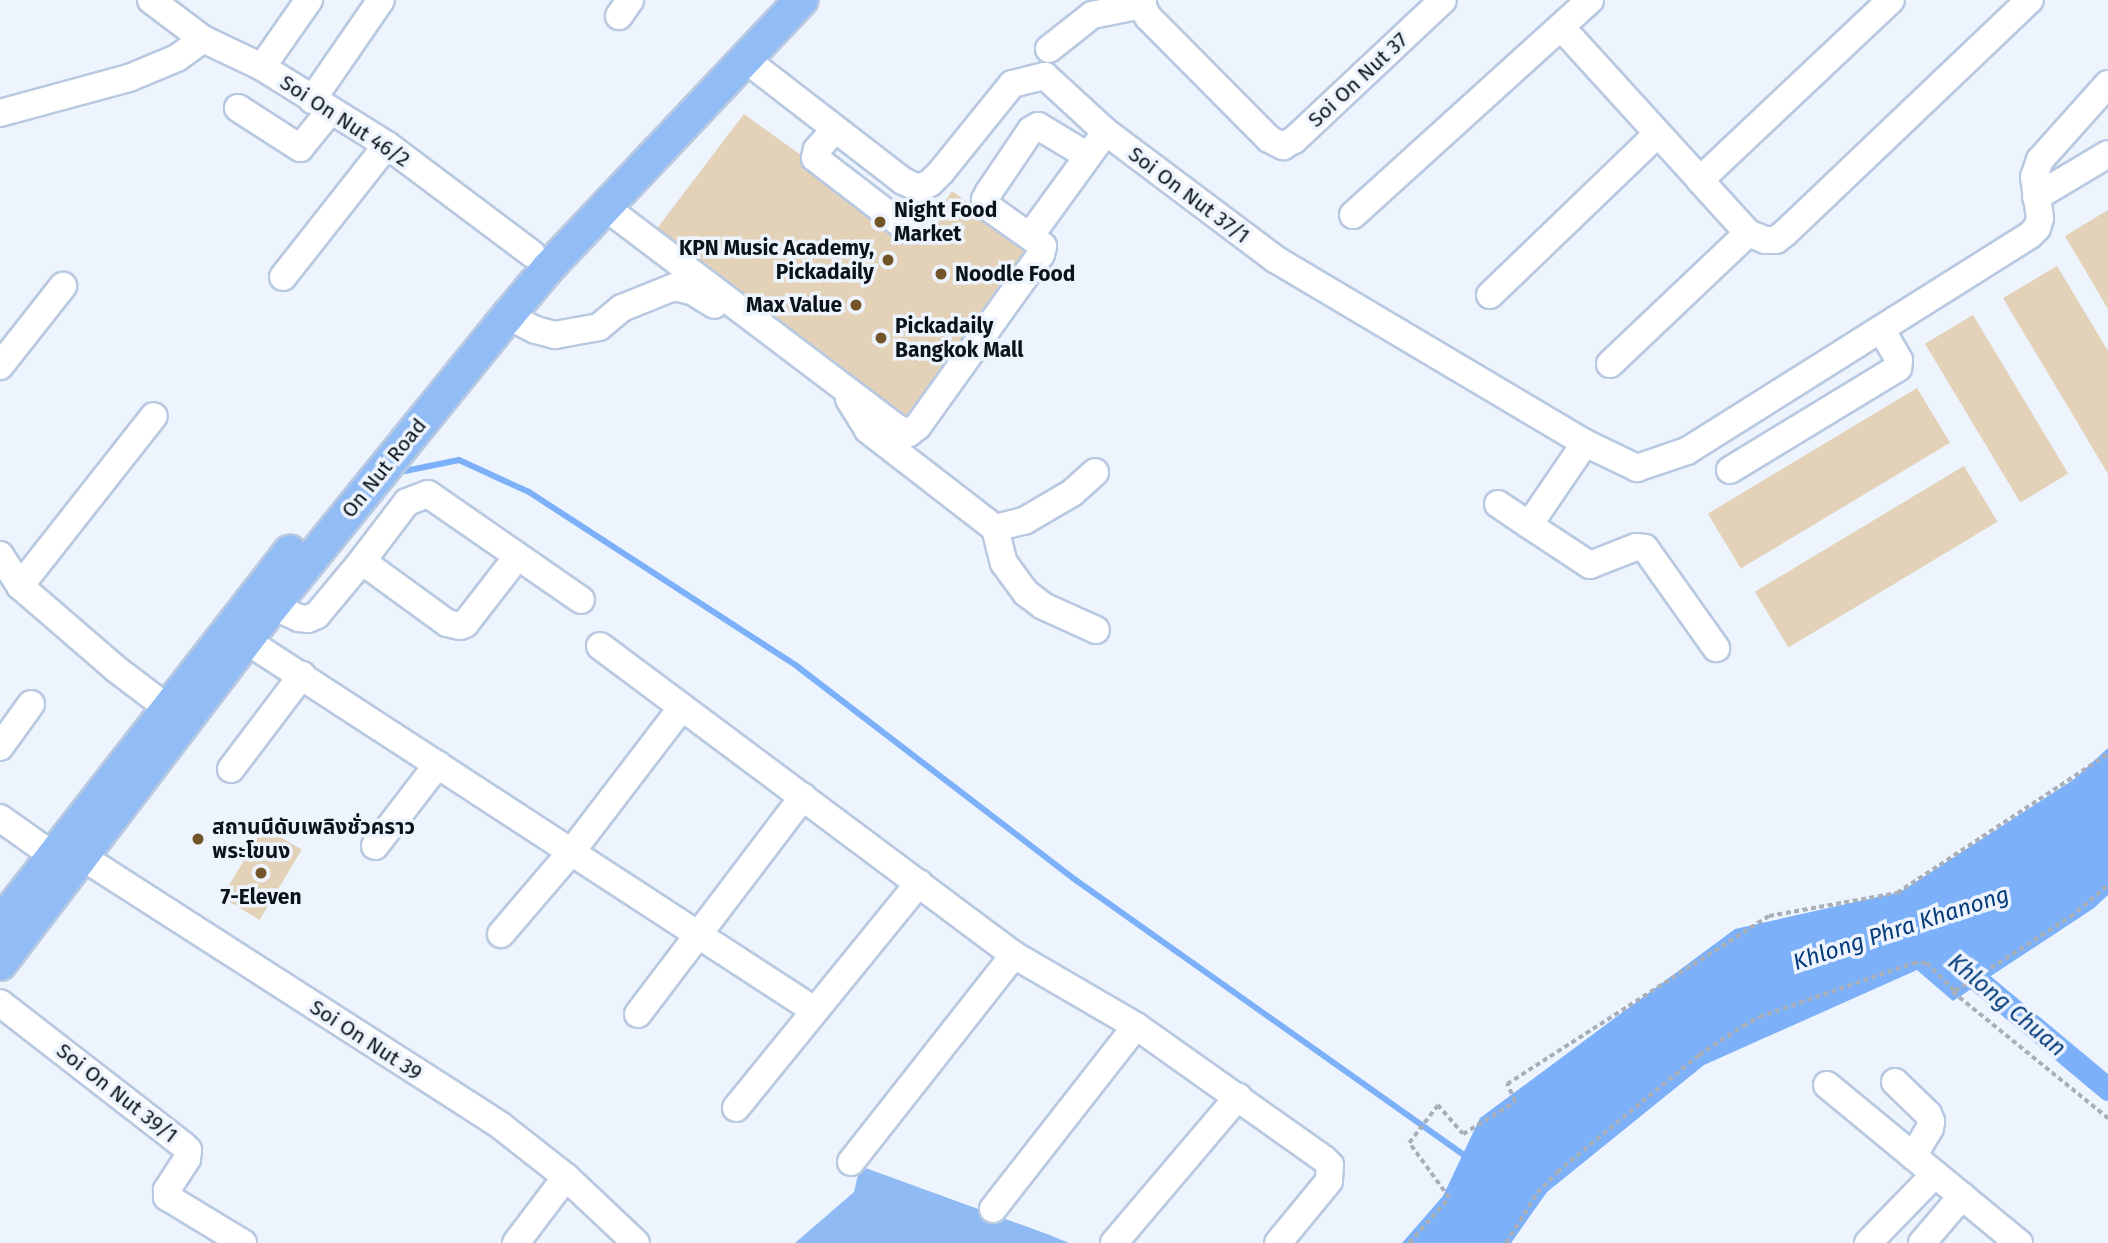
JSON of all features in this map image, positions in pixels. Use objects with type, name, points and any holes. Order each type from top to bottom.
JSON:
[{"type":"main road","name":"On Nut Road","points":[[0,964],[67,856],[237,634],[540,261],[772,0]]},
{"type":"main road","name":"On Nut Road","points":[[237,634],[273,606],[508,316],[540,261],[605,207],[801,0]]},
{"type":"main road","name":"On Nut Road","points":[[0,924],[67,856]]},
{"type":"street","name":"Soi On Nut 46/2","points":[[151,0],[203,39],[262,68],[387,145],[540,261]]},
{"type":"street","points":[[262,68],[309,0]]},
{"type":"street","points":[[238,108],[300,148],[382,0]]},
{"type":"street","name":"Soi On Nut 37","points":[[1143,3],[1148,17],[1269,139],[1283,146],[1294,140],[1443,0]]},
{"type":"street","points":[[1353,215],[1590,0]]},
{"type":"street","points":[[1700,180],[1891,0]]},
{"type":"street","points":[[1561,27],[1656,135],[1748,233],[1765,240],[1776,240],[2030,0]]},
{"type":"street","points":[[1049,49],[1092,15],[1143,3]]},
{"type":"street","points":[[0,113],[129,78],[177,58],[203,39]]},
{"type":"street","name":"Soi On Nut 37/1","points":[[745,60],[835,130],[904,181],[918,188],[930,183],[941,172],[1012,84],[1045,76],[1106,132],[1275,259],[1585,443],[1637,468],[1687,451],[2030,235],[2037,228],[2040,218],[2034,177],[2040,159],[2108,84]]},
{"type":"street","points":[[605,207],[897,428],[909,433],[918,426],[1041,254],[1043,246],[991,209],[985,200],[1031,130],[1038,126],[1088,156]]},
{"type":"street","points":[[835,130],[817,150],[815,158],[909,230]]},
{"type":"street","points":[[1030,236],[1106,132]]},
{"type":"street","points":[[1490,295],[1656,135]]},
{"type":"street","points":[[283,277],[387,145]]},
{"type":"street","points":[[2036,197],[2108,154]]},
{"type":"street","points":[[1610,364],[1748,233]]},
{"type":"street","points":[[0,366],[63,286]]},
{"type":"street","points":[[508,316],[536,330],[555,335],[578,333],[599,327],[622,308],[655,293],[674,287],[692,291],[832,384],[855,405],[868,430],[995,528],[1004,563],[1026,593],[1043,606],[1096,630]]},
{"type":"street","points":[[1730,470],[1898,368],[1899,360],[1882,330]]},
{"type":"street","points":[[20,586],[153,416]]},
{"type":"street","points":[[1529,525],[1585,443]]},
{"type":"street","points":[[995,528],[1024,521],[1072,493],[1095,472]]},
{"type":"street","points":[[273,606],[299,618],[308,619],[317,615],[407,502],[428,494],[581,600]]},
{"type":"street","points":[[354,504],[386,528]]},
{"type":"street","points":[[1498,504],[1590,565],[1642,547],[1716,648]]},
{"type":"street","points":[[0,555],[20,586],[116,669],[175,715]]},
{"type":"street","points":[[362,561],[447,623],[460,626],[465,624],[517,557]]},
{"type":"street","points":[[237,634],[814,1010]]},
{"type":"street","points":[[600,646],[1014,955],[1136,1026],[1330,1165],[1329,1181],[1278,1243]]},
{"type":"street","points":[[231,769],[302,675]]},
{"type":"street","points":[[0,747],[31,704]]},
{"type":"street","points":[[501,934],[572,852],[682,707]]},
{"type":"street","points":[[375,846],[438,764]]},
{"type":"street","points":[[638,1014],[696,933],[803,797]]},
{"type":"street","name":"Soi On Nut 39","points":[[0,818],[67,856],[501,1126],[566,1177],[636,1243]]},
{"type":"street","points":[[736,1108],[919,883]]},
{"type":"street","points":[[851,1162],[1014,955]]},
{"type":"street","name":"Soi On Nut 39/1","points":[[0,1003],[183,1145],[188,1150],[187,1159],[167,1190],[167,1197],[243,1243]]},
{"type":"street","points":[[993,1209],[1136,1026]]},
{"type":"street","points":[[1895,1082],[1928,1114],[1931,1121],[1930,1128],[1913,1156]]},
{"type":"street","points":[[1826,1085],[2019,1243]]},
{"type":"street","points":[[1114,1243],[1238,1097]]},
{"type":"street","points":[[1868,1243],[1935,1174]]},
{"type":"street","points":[[516,1243],[566,1177]]},
{"type":"street","points":[[1922,1243],[1962,1196]]},
{"type":"path","points":[[1409,1243],[1449,1198],[1409,1143],[1438,1105],[1463,1134],[1516,1102],[1507,1084],[1769,916],[1897,893],[2108,754]]},
{"type":"path","points":[[1953,992],[2070,917],[2108,886]]},
{"type":"path","points":[[1506,1243],[1537,1193],[1557,1172],[1699,1055],[1759,1017],[1913,962],[1927,963],[1953,992],[2108,1118]]},
{"type":"shaded area","points":[[860,1166],[1069,1243],[795,1243],[854,1192]]},
{"type":"water","name":"Khlong Phra Khanong","points":[[2108,748],[2108,895],[2094,908],[1953,1001],[1917,970],[1704,1065],[1547,1192],[1511,1243],[1402,1243],[1443,1196],[1480,1118],[1735,929],[1900,892],[2073,780]]},
{"type":"building","name":"Pickadaily Bangkok Mall","points":[[744,114],[919,240],[952,191],[1034,249],[909,427],[652,235]]},
{"type":"building","points":[[2108,210],[2108,309],[2065,236]]},
{"type":"building","points":[[2057,266],[2108,351],[2108,474],[2003,298]]},
{"type":"building","points":[[1973,315],[2068,474],[2020,502],[1925,344]]},
{"type":"building","points":[[1917,388],[1950,443],[1741,569],[1708,514]]},
{"type":"building","points":[[1964,466],[1997,522],[1788,647],[1755,592]]},
{"type":"building","name":"7-Eleven","points":[[264,827],[302,850],[259,920],[222,897]]},
{"type":"waterway","points":[[405,471],[459,460],[529,492],[798,667],[1077,881],[1470,1159]]},
{"type":"waterway","name":"Khlong Chuan","points":[[1957,963],[2108,1089]]},
{"type":"place","name":"Night Food Market","points":[[880,222]]},
{"type":"place","name":"KPN Music Academy, Pickadaily","points":[[888,260]]},
{"type":"place","name":"Noodle Food","points":[[941,274]]},
{"type":"place","name":"Max Value","points":[[856,305]]},
{"type":"place","name":"Pickadaily Bangkok Mall","points":[[881,338]]},
{"type":"place","name":"สถานนีดับเพลิงชั่วคราว พระโขนง","points":[[198,839]]},
{"type":"place","name":"7-Eleven","points":[[261,873]]}]
